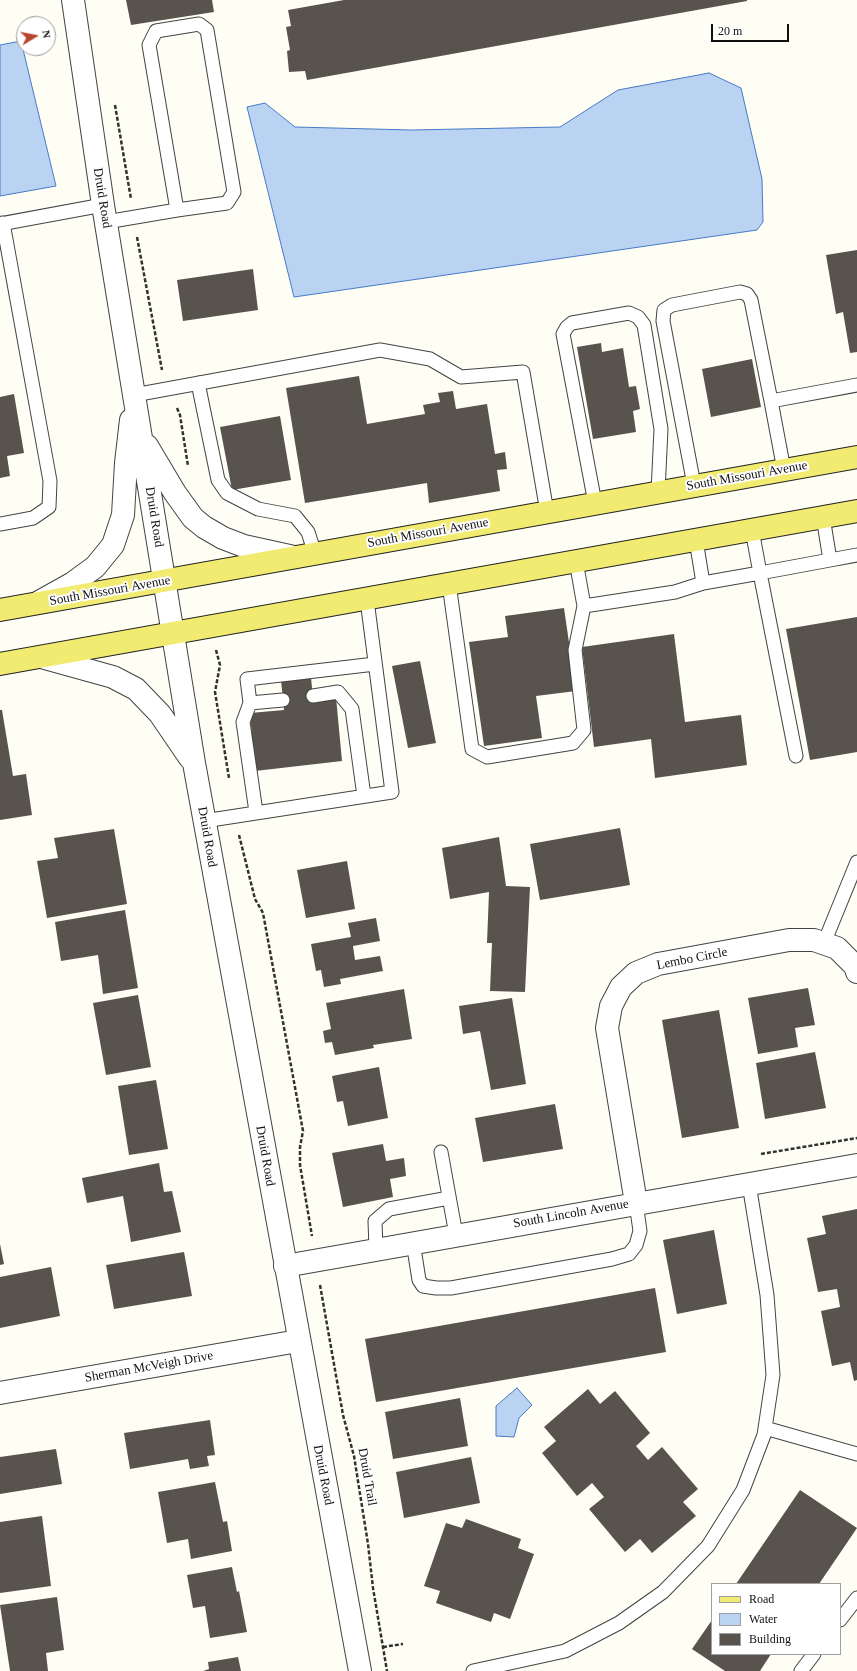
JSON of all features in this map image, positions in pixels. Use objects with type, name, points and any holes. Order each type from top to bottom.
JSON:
[{"type":"main road","name":"South Missouri Avenue","points":[[0,610],[857,457]]},
{"type":"main road","points":[[0,664],[367,600],[857,511]]},
{"type":"street","name":"Druid Road","points":[[73,0],[104,214],[194,763],[298,1341],[360,1671]]},
{"type":"street","points":[[36,604],[73,583],[95,566],[113,545],[123,515],[126,463],[134,395]]},
{"type":"street","points":[[140,435],[175,493],[194,518],[204,527],[223,538],[244,546],[294,558]]},
{"type":"street","points":[[41,657],[113,677],[136,689],[160,714],[194,763]]},
{"type":"street","name":"Lembo Circle","points":[[636,1203],[607,1028],[611,1006],[621,987],[636,973],[658,964],[789,940],[814,940],[837,948],[855,966],[857,972]]},
{"type":"street","name":"South Lincoln Avenue","points":[[285,1266],[413,1242],[857,1165]]},
{"type":"street","name":"Sherman McVeigh Drive","points":[[0,1393],[298,1341]]},
{"type":"lane","points":[[0,524],[33,518],[49,506],[50,481],[2,223],[104,214],[177,210],[227,204],[234,192],[208,30],[199,24],[156,31],[149,45],[177,210]]},
{"type":"lane","points":[[694,485],[663,321],[664,310],[672,305],[740,292],[747,294],[751,300],[784,470]]},
{"type":"lane","points":[[595,503],[563,334],[567,327],[572,323],[622,314],[629,313],[638,317],[644,325],[661,429],[658,492]]},
{"type":"lane","points":[[134,395],[380,350],[430,359],[460,377],[523,372],[547,512]]},
{"type":"lane","points":[[198,383],[218,480],[227,493],[258,509],[295,516],[308,532],[315,554]]},
{"type":"lane","points":[[771,401],[857,385]]},
{"type":"lane","points":[[823,518],[830,560]]},
{"type":"lane","points":[[752,530],[796,756]]},
{"type":"lane","points":[[696,540],[703,583]]},
{"type":"lane","points":[[584,606],[675,592],[703,583],[857,555]]},
{"type":"lane","points":[[449,584],[472,750],[487,757],[572,743],[584,730],[575,650],[584,606],[576,562]]},
{"type":"lane","points":[[204,821],[392,792],[367,600]]},
{"type":"lane","points":[[256,812],[243,722],[250,703],[247,679],[375,664]]},
{"type":"lane","points":[[313,696],[338,692],[352,709],[364,796]]},
{"type":"lane","points":[[250,703],[283,700]]},
{"type":"lane","points":[[824,943],[857,862]]},
{"type":"lane","points":[[441,1152],[456,1235]]},
{"type":"lane","points":[[473,1671],[565,1651],[619,1623],[662,1592],[708,1546],[743,1490],[765,1428],[773,1375],[767,1295],[749,1184]]},
{"type":"lane","points":[[376,1249],[375,1221],[389,1209],[449,1198]]},
{"type":"lane","points":[[413,1242],[419,1280],[423,1286],[436,1288],[597,1262],[629,1254],[636,1245],[640,1231],[636,1203]]},
{"type":"lane","points":[[765,1428],[857,1454]]},
{"type":"lane","points":[[841,1619],[857,1598]]},
{"type":"lane","points":[[800,1671],[813,1655]]},
{"type":"path","points":[[761,1154],[857,1138]]},
{"type":"path","name":"Druid Trail","points":[[320,1287],[344,1415],[354,1456],[368,1544],[373,1588],[387,1671]]},
{"type":"path","points":[[383,1647],[403,1644]]},
{"type":"water","points":[[16,42],[16,56],[25,56],[56,186],[0,196],[0,45]]},
{"type":"water","points":[[709,73],[741,88],[762,179],[763,222],[757,230],[294,297],[247,107],[265,103],[295,127],[411,130],[560,127],[618,90]]},
{"type":"water","points":[[517,1388],[532,1405],[519,1418],[514,1437],[496,1436],[496,1406]]},
{"type":"building","points":[[126,0],[212,0],[214,12],[131,25]]},
{"type":"building","points":[[344,0],[747,1],[307,80],[305,71],[289,72],[287,51],[290,50],[286,27],[291,26],[288,10]]},
{"type":"building","points":[[857,250],[857,352],[850,353],[843,312],[836,314],[826,255]]},
{"type":"building","points":[[253,269],[258,310],[183,321],[177,280]]},
{"type":"building","points":[[601,343],[602,352],[623,348],[629,387],[636,386],[640,409],[633,411],[636,432],[593,439],[577,347]]},
{"type":"building","points":[[752,359],[761,407],[711,417],[702,369]]},
{"type":"building","points":[[359,376],[367,424],[425,414],[423,405],[440,402],[438,393],[453,391],[456,409],[487,404],[495,454],[505,452],[507,469],[497,470],[500,491],[429,503],[427,483],[305,503],[286,388]]},
{"type":"building","points":[[14,394],[24,453],[7,456],[10,476],[0,478],[0,397]]},
{"type":"building","points":[[280,416],[291,480],[232,490],[220,427]]},
{"type":"building","points":[[564,608],[576,691],[536,696],[542,738],[484,746],[469,642],[508,637],[505,616]]},
{"type":"building","points":[[857,617],[857,752],[810,760],[786,629]]},
{"type":"building","points":[[674,634],[685,722],[741,715],[747,765],[655,778],[651,739],[594,747],[582,647]]},
{"type":"building","points":[[420,661],[436,743],[408,748],[392,666]]},
{"type":"building","points":[[311,677],[313,699],[336,697],[342,761],[255,771],[250,713],[284,710],[281,680]]},
{"type":"building","points":[[0,710],[2,710],[13,776],[26,774],[32,815],[0,820]]},
{"type":"building","points":[[620,828],[630,885],[540,900],[530,844]]},
{"type":"building","points":[[114,829],[127,904],[47,918],[37,861],[58,858],[54,838]]},
{"type":"building","points":[[499,837],[506,886],[530,887],[525,992],[490,991],[492,943],[487,943],[489,892],[450,899],[442,848]]},
{"type":"building","points":[[347,861],[355,909],[306,918],[297,870]]},
{"type":"building","points":[[125,910],[138,988],[103,994],[98,955],[61,961],[55,922]]},
{"type":"building","points":[[376,918],[380,941],[353,946],[355,960],[380,956],[383,971],[340,979],[341,984],[324,987],[321,970],[316,971],[311,944],[351,937],[348,923]]},
{"type":"building","points":[[808,988],[815,1025],[795,1028],[798,1047],[758,1054],[748,998]]},
{"type":"building","points":[[404,989],[412,1039],[373,1045],[374,1048],[335,1055],[332,1042],[325,1043],[323,1031],[331,1029],[326,1003]]},
{"type":"building","points":[[138,995],[151,1067],[106,1075],[93,1003]]},
{"type":"building","points":[[512,998],[526,1084],[491,1090],[480,1031],[463,1034],[459,1006]]},
{"type":"building","points":[[719,1010],[739,1128],[682,1138],[662,1020]]},
{"type":"building","points":[[815,1052],[826,1108],[765,1119],[756,1063]]},
{"type":"building","points":[[379,1067],[388,1118],[348,1126],[343,1101],[337,1102],[332,1076]]},
{"type":"building","points":[[156,1080],[168,1149],[129,1155],[118,1086]]},
{"type":"building","points":[[555,1104],[563,1149],[483,1162],[475,1118]]},
{"type":"building","points":[[383,1144],[386,1161],[404,1158],[406,1176],[390,1179],[393,1197],[343,1207],[332,1153]]},
{"type":"building","points":[[159,1163],[164,1192],[172,1191],[181,1232],[131,1242],[123,1196],[87,1203],[82,1178]]},
{"type":"building","points":[[857,1209],[857,1380],[854,1381],[850,1362],[832,1366],[821,1311],[840,1307],[837,1289],[818,1292],[807,1238],[826,1234],[822,1216]]},
{"type":"building","points":[[714,1230],[727,1304],[677,1314],[663,1240]]},
{"type":"building","points":[[0,1244],[4,1264],[0,1265]]},
{"type":"building","points":[[184,1252],[192,1296],[114,1309],[106,1265]]},
{"type":"building","points":[[51,1267],[60,1316],[0,1328],[0,1277]]},
{"type":"building","points":[[655,1288],[666,1352],[376,1402],[365,1339]]},
{"type":"building","points":[[588,1389],[600,1404],[615,1391],[650,1433],[636,1446],[648,1460],[662,1447],[698,1489],[683,1502],[696,1516],[652,1553],[640,1539],[625,1552],[589,1509],[604,1497],[592,1483],[577,1496],[542,1453],[556,1441],[544,1427]]},
{"type":"building","points":[[460,1398],[468,1446],[393,1459],[385,1412]]},
{"type":"building","points":[[210,1420],[215,1455],[207,1456],[209,1466],[190,1469],[188,1459],[130,1469],[124,1433]]},
{"type":"building","points":[[56,1449],[62,1484],[0,1494],[0,1457]]},
{"type":"building","points":[[471,1457],[480,1503],[404,1518],[396,1472]]},
{"type":"building","points":[[215,1482],[223,1522],[227,1521],[232,1551],[191,1559],[188,1539],[167,1543],[158,1492]]},
{"type":"building","points":[[800,1490],[857,1528],[820,1583],[737,1583]]},
{"type":"building","points":[[42,1516],[51,1586],[0,1593],[0,1522]]},
{"type":"building","points":[[466,1519],[521,1539],[518,1548],[534,1554],[510,1619],[494,1613],[491,1622],[436,1603],[440,1591],[424,1586],[446,1523],[462,1528]]},
{"type":"building","points":[[232,1567],[237,1592],[239,1591],[247,1632],[210,1638],[205,1606],[193,1608],[187,1575]]},
{"type":"building","points":[[57,1597],[64,1650],[46,1653],[48,1671],[10,1671],[0,1605]]},
{"type":"building","points":[[711,1621],[711,1655],[770,1655],[760,1671],[725,1671],[692,1649]]},
{"type":"building","points":[[238,1657],[241,1671],[203,1671],[209,1669],[208,1662]]}]
